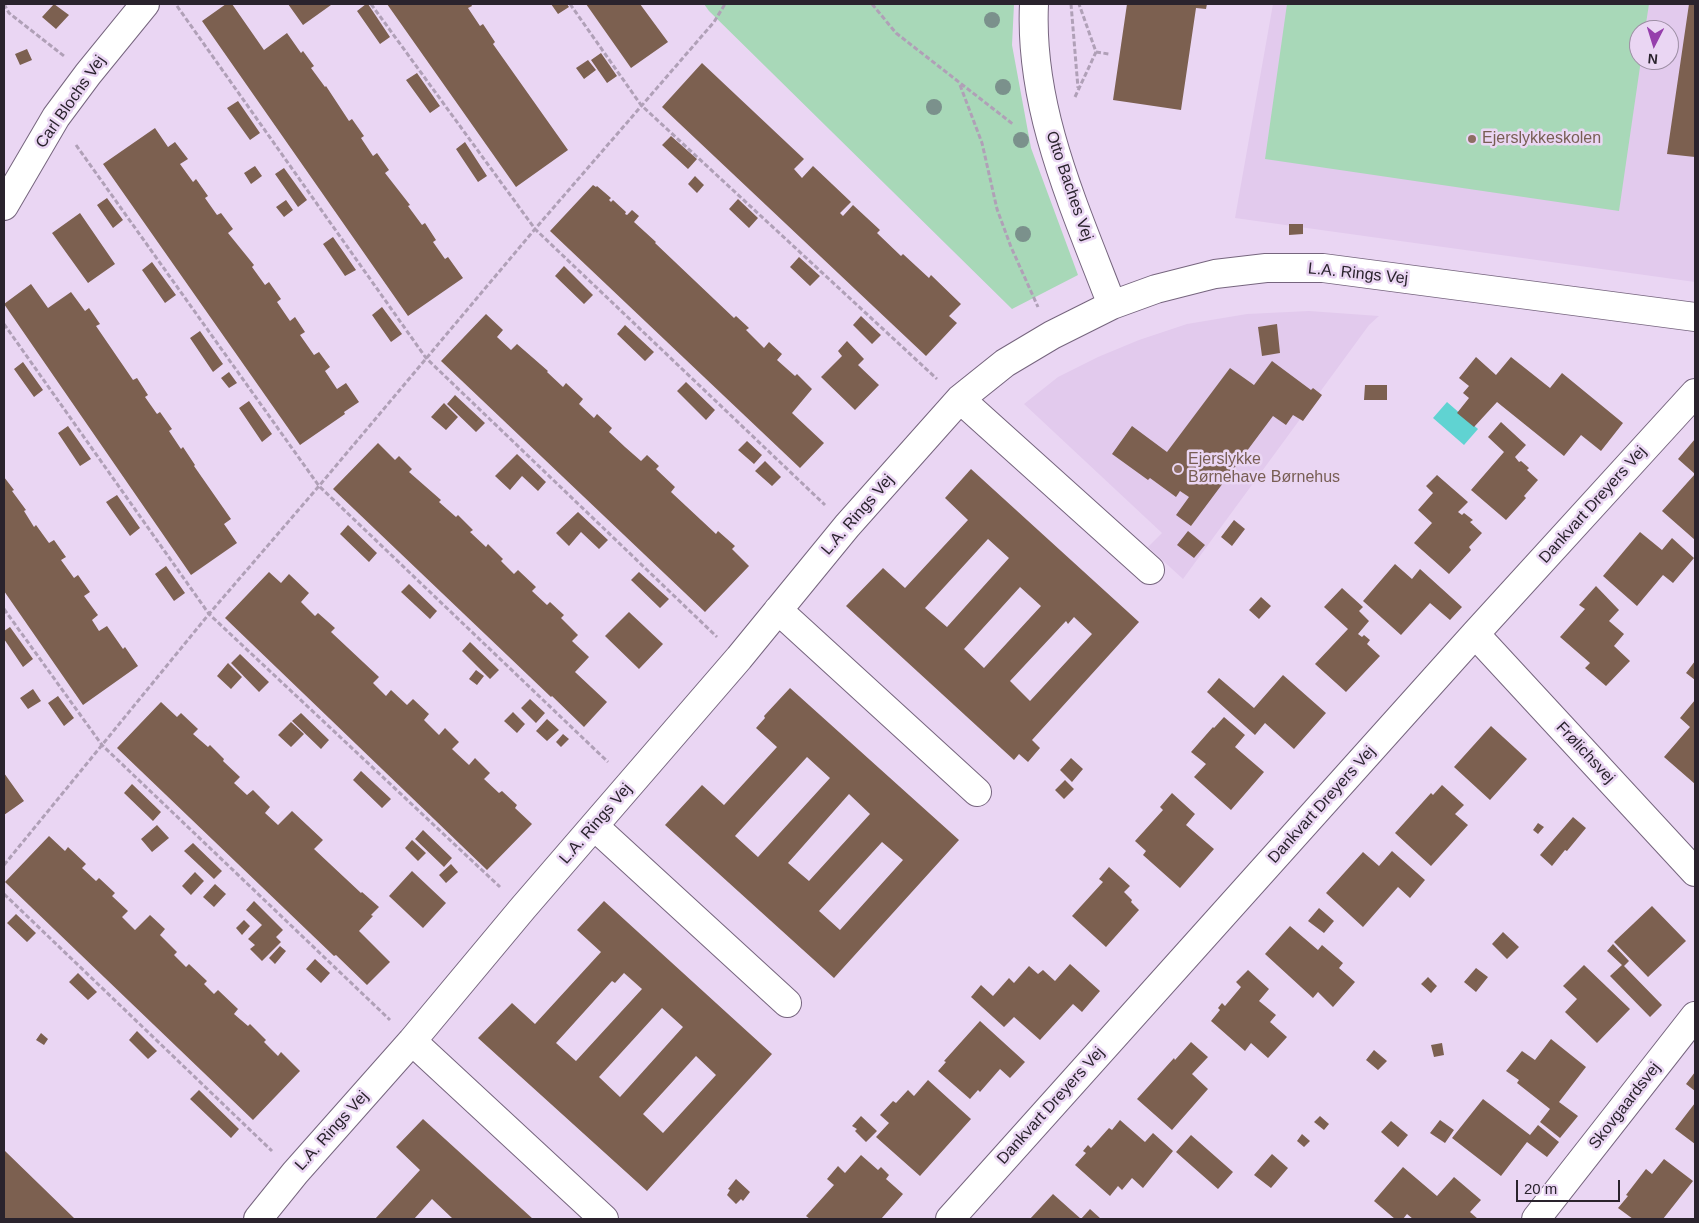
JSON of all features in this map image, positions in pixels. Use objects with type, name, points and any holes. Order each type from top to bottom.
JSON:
[{"type":"street","name":"Carl Blochs Vej","points":[[4,206],[56,117],[145,4]]},
{"type":"street","name":"Otto Baches Vej","points":[[1034,4],[1033,29],[1041,98],[1056,156],[1112,305]]},
{"type":"street","name":"L.A. Rings Vej","points":[[258,1219],[295,1173],[412,1041],[523,908],[739,658],[847,526],[960,399],[1005,363],[1052,335],[1112,305],[1156,290],[1215,274],[1266,268],[1323,268],[1695,317]]},
{"type":"street","name":"Dankvart Dreyers Vej","points":[[950,1219],[1695,392]]},
{"type":"street","points":[[960,399],[1150,570]]},
{"type":"street","points":[[778,610],[977,792]]},
{"type":"street","name":"Frølichsvej","points":[[1475,634],[1695,872]]},
{"type":"street","points":[[594,826],[788,1003]]},
{"type":"street","name":"Skovgaardsvej","points":[[1536,1219],[1695,1016]]},
{"type":"street","points":[[412,1041],[604,1219]]},
{"type":"path","points":[[4,4],[9,13],[88,74]]},
{"type":"path","points":[[175,4],[426,358],[739,658]]},
{"type":"path","points":[[371,4],[535,229],[847,526]]},
{"type":"path","points":[[570,4],[640,105],[960,399]]},
{"type":"path","points":[[4,865],[209,614],[640,105],[714,22],[725,4]]},
{"type":"path","points":[[872,4],[896,33],[1016,126]]},
{"type":"path","points":[[1074,99],[1096,52],[1079,4],[1071,5],[1078,90]]},
{"type":"path","points":[[1096,52],[1109,54]]},
{"type":"path","points":[[960,84],[982,143],[997,209],[1011,247],[1052,335]]},
{"type":"path","points":[[56,117],[319,486],[630,783]]},
{"type":"path","points":[[4,324],[209,614],[523,908]]},
{"type":"path","points":[[4,609],[102,745],[412,1041]]},
{"type":"path","points":[[4,894],[295,1173]]},
{"type":"shaded area","points":[[704,4],[1014,4],[1012,45],[1031,148],[1078,275],[1012,309]]},
{"type":"shaded area","name":"Ejerslykkeskolen","points":[[1273,4],[1695,4],[1695,282],[1235,218]]},
{"type":"shaded area","points":[[1287,4],[1649,4],[1647,20],[1629,20],[1629,70],[1640,70],[1619,211],[1265,159]]},
{"type":"shaded area","name":"Ejerslykke Børnehave Børnehus","points":[[1309,311],[1379,316],[1369,325],[1183,579],[1148,547],[1162,533],[1024,404],[1058,377],[1098,357],[1139,340],[1187,324],[1247,314]]},
{"type":"shaded area","points":[[1447,402],[1478,429],[1464,445],[1433,418]]},
{"type":"building","points":[[54,4],[69,15],[56,29],[42,17]]},
{"type":"building","points":[[226,4],[232,4],[264,50],[287,33],[301,53],[303,51],[314,66],[311,68],[326,86],[349,121],[352,119],[364,136],[361,138],[373,156],[377,153],[389,170],[385,173],[410,205],[408,206],[422,225],[425,223],[436,240],[433,242],[445,259],[448,257],[463,278],[408,316],[202,21]]},
{"type":"building","points":[[288,4],[330,4],[331,5],[303,25]]},
{"type":"building","points":[[368,4],[390,37],[380,44],[357,11]]},
{"type":"building","points":[[387,4],[471,4],[472,6],[468,8],[480,26],[483,24],[495,42],[493,44],[568,150],[516,187]]},
{"type":"building","points":[[551,4],[567,4],[569,7],[558,14]]},
{"type":"building","points":[[586,4],[640,4],[668,42],[631,68]]},
{"type":"building","points":[[1127,4],[1207,4],[1206,9],[1196,8],[1181,110],[1113,100]]},
{"type":"building","points":[[1689,4],[1695,4],[1695,157],[1667,154]]},
{"type":"building","points":[[27,49],[32,60],[20,65],[15,54]]},
{"type":"building","points":[[601,53],[617,76],[607,83],[591,60]]},
{"type":"building","points":[[588,60],[596,70],[584,79],[576,68]]},
{"type":"building","points":[[702,63],[804,159],[794,169],[802,178],[813,166],[851,202],[840,213],[843,216],[853,205],[880,230],[877,233],[901,256],[903,254],[929,278],[931,275],[961,304],[949,316],[957,323],[926,356],[662,107]]},
{"type":"building","points":[[417,73],[440,106],[430,113],[406,80]]},
{"type":"building","points":[[238,101],[260,133],[250,140],[227,108]]},
{"type":"building","points":[[155,128],[168,147],[175,142],[188,159],[180,164],[193,182],[196,179],[208,196],[205,198],[217,215],[221,213],[233,229],[228,233],[254,265],[252,267],[265,285],[269,282],[281,299],[277,302],[290,321],[295,317],[305,332],[300,335],[314,355],[319,352],[330,367],[325,371],[337,389],[346,383],[359,402],[300,445],[103,164]]},
{"type":"building","points":[[671,136],[697,159],[688,169],[662,145]]},
{"type":"building","points":[[465,142],[487,176],[478,182],[456,149]]},
{"type":"building","points":[[255,166],[262,176],[251,184],[244,173]]},
{"type":"building","points":[[284,168],[307,200],[298,207],[275,174]]},
{"type":"building","points":[[695,176],[704,185],[697,193],[688,184]]},
{"type":"building","points":[[593,185],[597,186],[611,198],[609,200],[611,202],[613,200],[626,212],[625,214],[627,215],[632,210],[639,216],[634,222],[655,243],[734,318],[736,316],[749,328],[746,330],[764,348],[769,342],[782,354],[777,360],[795,376],[797,374],[812,389],[792,413],[824,443],[800,468],[550,231]]},
{"type":"building","points":[[107,198],[123,220],[113,228],[97,205]]},
{"type":"building","points":[[738,199],[758,218],[749,228],[729,209]]},
{"type":"building","points":[[286,200],[293,210],[284,217],[276,207]]},
{"type":"building","points":[[80,213],[115,264],[88,283],[52,233]]},
{"type":"building","points":[[1289,224],[1303,224],[1303,234],[1289,235]]},
{"type":"building","points":[[333,237],[356,270],[345,276],[323,244]]},
{"type":"building","points":[[799,257],[820,276],[810,286],[790,267]]},
{"type":"building","points":[[152,262],[176,295],[165,303],[142,270]]},
{"type":"building","points":[[564,266],[593,295],[584,304],[555,276]]},
{"type":"building","points":[[31,284],[48,308],[71,292],[85,311],[89,308],[100,324],[96,326],[133,380],[137,378],[148,395],[145,397],[157,414],[160,412],[172,429],[169,431],[181,449],[183,447],[231,519],[224,524],[237,543],[191,575],[4,304]]},
{"type":"building","points":[[382,307],[402,334],[391,342],[372,315]]},
{"type":"building","points":[[486,314],[503,330],[497,337],[511,350],[517,344],[563,387],[566,383],[583,399],[579,404],[594,418],[597,414],[612,428],[609,432],[641,461],[647,455],[659,466],[656,469],[675,487],[671,492],[716,534],[718,531],[735,546],[732,549],[749,566],[705,612],[441,361]]},
{"type":"building","points":[[861,316],[881,335],[872,344],[853,325]]},
{"type":"building","points":[[1277,324],[1280,353],[1262,356],[1258,327]]},
{"type":"building","points":[[625,325],[654,352],[645,361],[617,334]]},
{"type":"building","points":[[200,331],[223,364],[213,372],[190,338]]},
{"type":"building","points":[[847,341],[864,359],[858,365],[879,385],[855,410],[821,377],[842,356],[838,351]]},
{"type":"building","points":[[1476,357],[1496,375],[1511,357],[1550,388],[1562,373],[1623,423],[1601,451],[1581,435],[1564,456],[1497,402],[1474,427],[1457,413],[1469,398],[1463,393],[1469,386],[1459,378]]},
{"type":"building","points":[[1272,361],[1311,390],[1313,388],[1322,395],[1303,421],[1293,415],[1286,425],[1273,416],[1191,526],[1176,515],[1189,497],[1180,491],[1176,497],[1150,478],[1148,480],[1112,454],[1132,426],[1167,452],[1230,368],[1254,385]]},
{"type":"building","points":[[23,362],[43,390],[34,397],[14,369]]},
{"type":"building","points":[[229,372],[237,383],[229,388],[221,378]]},
{"type":"building","points":[[686,382],[715,410],[706,420],[677,391]]},
{"type":"building","points":[[1365,385],[1387,385],[1387,400],[1364,400]]},
{"type":"building","points":[[455,395],[485,423],[476,432],[447,404]]},
{"type":"building","points":[[249,401],[272,434],[262,442],[239,408]]},
{"type":"building","points":[[444,403],[458,417],[446,430],[431,417]]},
{"type":"building","points":[[1501,422],[1526,445],[1515,457],[1529,468],[1527,470],[1538,480],[1524,496],[1526,498],[1506,520],[1471,490],[1504,452],[1488,437]]},
{"type":"building","points":[[68,426],[91,459],[80,466],[58,433]]},
{"type":"building","points":[[1695,439],[1695,474],[1678,459]]},
{"type":"building","points":[[747,441],[762,455],[754,464],[738,450]]},
{"type":"building","points":[[378,443],[395,460],[399,456],[412,469],[409,472],[441,500],[439,502],[456,517],[458,515],[473,530],[470,532],[486,547],[488,544],[503,559],[501,561],[514,574],[518,570],[536,587],[532,591],[547,605],[550,602],[564,615],[561,618],[578,635],[572,641],[589,657],[575,672],[607,702],[584,727],[333,489]]},
{"type":"building","points":[[517,454],[546,482],[538,491],[522,476],[510,490],[495,476]]},
{"type":"building","points":[[765,461],[781,477],[772,486],[755,471]]},
{"type":"building","points":[[971,469],[1139,622],[1032,740],[1040,748],[1028,762],[1019,754],[1014,760],[846,606],[883,568],[905,588],[968,520],[945,498]],"holes":[[[988,539],[1009,558],[947,627],[925,608]],[[1020,587],[1041,606],[984,668],[964,649]],[[1074,617],[1092,634],[1030,701],[1010,681],[1066,621],[1068,624]]]},
{"type":"building","points":[[1695,474],[1695,540],[1662,511]]},
{"type":"building","points":[[1437,475],[1468,502],[1458,512],[1462,515],[1464,513],[1473,520],[1470,522],[1482,533],[1469,547],[1471,550],[1449,574],[1414,543],[1432,523],[1418,510],[1433,493],[1426,486]]},
{"type":"building","points":[[4,477],[26,510],[24,511],[34,527],[36,525],[49,543],[54,540],[66,557],[61,560],[74,578],[78,575],[90,592],[84,596],[98,615],[92,620],[99,631],[107,626],[138,666],[83,705],[4,591]]},
{"type":"building","points":[[117,495],[140,528],[130,536],[106,502]]},
{"type":"building","points":[[578,512],[608,540],[599,549],[581,532],[569,546],[556,533]]},
{"type":"building","points":[[1234,520],[1245,529],[1232,546],[1221,537]]},
{"type":"building","points":[[348,525],[377,553],[369,562],[340,534]]},
{"type":"building","points":[[1188,531],[1205,545],[1194,558],[1177,545]]},
{"type":"building","points":[[1640,532],[1662,550],[1672,538],[1694,558],[1673,583],[1663,575],[1637,606],[1603,576]]},
{"type":"building","points":[[1395,564],[1412,579],[1420,569],[1462,607],[1450,620],[1430,603],[1401,635],[1363,601]]},
{"type":"building","points":[[166,566],[185,593],[174,601],[155,574]]},
{"type":"building","points":[[269,572],[281,583],[289,574],[309,593],[301,602],[315,616],[318,613],[335,628],[331,632],[379,677],[373,683],[386,696],[391,690],[407,705],[413,699],[429,714],[424,720],[439,735],[445,728],[459,742],[452,749],[469,765],[475,758],[490,773],[484,779],[499,793],[502,791],[517,805],[515,808],[532,824],[487,870],[225,618]]},
{"type":"building","points":[[639,572],[669,599],[660,608],[631,580]]},
{"type":"building","points":[[409,584],[437,611],[430,619],[401,592]]},
{"type":"building","points":[[1596,586],[1619,610],[1609,621],[1624,634],[1614,646],[1630,661],[1606,686],[1585,668],[1590,663],[1560,637],[1585,609],[1579,605]]},
{"type":"building","points":[[1342,588],[1363,607],[1359,611],[1369,621],[1358,634],[1362,637],[1364,635],[1370,640],[1367,644],[1380,656],[1346,692],[1315,664],[1348,629],[1324,607]]},
{"type":"building","points":[[1261,597],[1271,606],[1259,619],[1249,610]]},
{"type":"building","points":[[629,612],[663,644],[639,669],[605,636]]},
{"type":"building","points":[[10,627],[33,659],[23,667],[4,639],[4,631]]},
{"type":"building","points":[[470,642],[499,670],[490,679],[462,651]]},
{"type":"building","points":[[240,654],[269,682],[259,692],[231,663]]},
{"type":"building","points":[[1695,661],[1695,680],[1686,673]]},
{"type":"building","points":[[228,663],[242,677],[231,689],[217,676]]},
{"type":"building","points":[[476,670],[484,676],[477,685],[469,679]]},
{"type":"building","points":[[1283,675],[1326,713],[1294,749],[1265,723],[1255,735],[1207,692],[1219,678],[1254,708]]},
{"type":"building","points":[[790,688],[959,840],[834,978],[665,825],[702,785],[724,805],[777,747],[756,728],[765,718],[764,716]],"holes":[[[807,757],[830,778],[758,857],[735,836]],[[849,794],[870,814],[809,881],[788,863]],[[882,842],[903,860],[840,930],[819,911]]]},
{"type":"building","points":[[33,689],[41,701],[28,709],[20,698]]},
{"type":"building","points":[[58,696],[74,718],[64,726],[48,703]]},
{"type":"building","points":[[530,699],[545,713],[536,723],[521,708]]},
{"type":"building","points":[[1695,700],[1695,784],[1664,757],[1690,727],[1680,718]]},
{"type":"building","points":[[161,702],[177,717],[181,713],[198,729],[193,734],[208,747],[210,745],[240,777],[234,783],[247,795],[253,790],[270,807],[265,813],[278,825],[292,811],[323,840],[314,849],[361,893],[379,907],[359,931],[390,962],[367,985],[336,955],[334,956],[117,748]]},
{"type":"building","points":[[513,712],[525,724],[517,733],[504,721]]},
{"type":"building","points":[[301,713],[329,740],[321,749],[292,721]]},
{"type":"building","points":[[1224,717],[1245,735],[1235,747],[1264,772],[1231,810],[1194,777],[1206,764],[1191,752]]},
{"type":"building","points":[[547,719],[559,730],[547,741],[536,731]]},
{"type":"building","points":[[291,722],[304,734],[291,747],[278,735]]},
{"type":"building","points":[[1491,726],[1527,759],[1490,800],[1454,767]]},
{"type":"building","points":[[563,734],[569,739],[561,747],[556,742]]},
{"type":"building","points":[[1071,758],[1083,769],[1072,782],[1060,770]]},
{"type":"building","points":[[361,771],[391,799],[382,808],[353,780]]},
{"type":"building","points":[[4,773],[24,801],[4,815]]},
{"type":"building","points":[[1065,780],[1074,789],[1064,799],[1055,790]]},
{"type":"building","points":[[132,784],[161,812],[153,821],[124,793]]},
{"type":"building","points":[[1442,785],[1464,805],[1455,814],[1468,825],[1431,866],[1395,833],[1431,793],[1433,795]]},
{"type":"building","points":[[1172,793],[1195,814],[1186,825],[1214,849],[1180,888],[1143,855],[1146,851],[1135,841],[1163,810],[1160,807]]},
{"type":"building","points":[[1573,817],[1586,828],[1552,866],[1540,855]]},
{"type":"building","points":[[1538,823],[1544,827],[1538,834],[1533,830]]},
{"type":"building","points":[[157,825],[169,838],[152,852],[141,839]]},
{"type":"building","points":[[423,830],[452,858],[444,867],[415,839]]},
{"type":"building","points":[[49,836],[65,851],[68,847],[86,864],[82,868],[96,881],[99,878],[115,893],[112,896],[128,911],[122,917],[135,930],[150,915],[165,929],[160,935],[177,952],[174,955],[186,967],[189,964],[207,981],[204,984],[214,994],[218,990],[238,1009],[234,1014],[248,1026],[250,1024],[266,1040],[264,1042],[278,1056],[281,1052],[300,1071],[253,1120],[5,882]]},
{"type":"building","points":[[412,840],[426,853],[418,861],[405,848]]},
{"type":"building","points":[[193,843],[222,871],[214,879],[184,851]]},
{"type":"building","points":[[1392,851],[1425,880],[1410,898],[1398,887],[1363,927],[1326,893],[1363,852],[1379,866]]},
{"type":"building","points":[[451,864],[458,872],[446,883],[439,875]]},
{"type":"building","points":[[1109,867],[1130,886],[1124,892],[1139,910],[1106,947],[1072,916],[1103,882],[1099,879]]},
{"type":"building","points":[[412,871],[446,903],[423,928],[389,896]]},
{"type":"building","points":[[195,872],[204,881],[191,895],[182,886]]},
{"type":"building","points":[[215,884],[226,894],[214,907],[203,897]]},
{"type":"building","points":[[254,901],[283,930],[276,937],[281,942],[262,961],[250,949],[255,945],[248,939],[262,925],[246,910]]},
{"type":"building","points":[[604,901],[772,1054],[647,1191],[478,1038],[512,1003],[535,1024],[601,952],[577,930]],"holes":[[[624,973],[642,989],[576,1061],[556,1043],[612,981],[615,983]],[[662,1008],[683,1027],[620,1097],[599,1077]],[[696,1056],[716,1075],[663,1133],[643,1114]]]},
{"type":"building","points":[[1652,906],[1686,941],[1648,977],[1614,942]]},
{"type":"building","points":[[1319,908],[1334,921],[1324,933],[1308,921]]},
{"type":"building","points":[[16,914],[36,933],[27,942],[7,923]]},
{"type":"building","points":[[244,920],[250,926],[242,935],[236,928]]},
{"type":"building","points":[[1290,926],[1318,950],[1322,945],[1343,963],[1339,968],[1355,982],[1333,1007],[1318,992],[1313,998],[1265,954]]},
{"type":"building","points":[[1503,932],[1519,947],[1507,959],[1492,944]]},
{"type":"building","points":[[1613,944],[1629,961],[1624,966],[1662,1005],[1650,1017],[1610,976],[1622,965],[1607,951]]},
{"type":"building","points":[[280,946],[286,951],[275,964],[269,958]]},
{"type":"building","points":[[315,959],[330,973],[321,983],[306,969]]},
{"type":"building","points":[[1070,964],[1100,991],[1082,1012],[1073,1004],[1040,1040],[1014,1017],[1004,1027],[971,997],[981,985],[993,996],[1009,978],[1014,983],[1029,966],[1038,974],[1043,970],[1055,981]]},
{"type":"building","points":[[1584,965],[1630,1009],[1597,1043],[1565,1012],[1577,999],[1563,986]]},
{"type":"building","points":[[1476,968],[1488,977],[1476,992],[1464,982]]},
{"type":"building","points":[[1248,970],[1269,989],[1259,1001],[1276,1015],[1270,1022],[1287,1037],[1268,1058],[1251,1043],[1245,1051],[1211,1021],[1220,1010],[1218,1008],[1222,1003],[1225,1006],[1241,987],[1236,982]]},
{"type":"building","points":[[78,973],[97,992],[88,1000],[69,982]]},
{"type":"building","points":[[1428,977],[1437,986],[1431,993],[1421,984]]},
{"type":"building","points":[[980,1021],[1025,1062],[1010,1078],[1000,1069],[980,1092],[978,1090],[970,1099],[938,1071],[946,1062],[944,1061]]},
{"type":"building","points":[[137,1031],[157,1051],[148,1059],[129,1040]]},
{"type":"building","points":[[41,1033],[48,1039],[44,1045],[36,1040]]},
{"type":"building","points":[[1551,1039],[1586,1067],[1559,1102],[1578,1116],[1560,1138],[1540,1122],[1550,1109],[1517,1083],[1519,1080],[1506,1071],[1522,1051],[1535,1060]]},
{"type":"building","points":[[1191,1042],[1208,1057],[1192,1074],[1208,1089],[1172,1130],[1137,1099]]},
{"type":"building","points":[[1442,1043],[1444,1055],[1434,1057],[1431,1045]]},
{"type":"building","points":[[1374,1050],[1387,1061],[1378,1070],[1366,1060]]},
{"type":"building","points":[[1695,1072],[1695,1091],[1686,1084]]},
{"type":"building","points":[[928,1080],[971,1119],[920,1176],[876,1137],[889,1123],[880,1115],[893,1101],[896,1103],[908,1090],[914,1096]]},
{"type":"building","points":[[199,1090],[239,1129],[231,1138],[190,1099]]},
{"type":"building","points":[[1483,1099],[1530,1135],[1538,1125],[1559,1142],[1547,1157],[1527,1142],[1501,1176],[1452,1138]]},
{"type":"building","points":[[1695,1103],[1695,1144],[1675,1129]]},
{"type":"building","points":[[861,1116],[877,1131],[866,1142],[855,1131],[857,1129],[852,1126]]},
{"type":"building","points":[[1320,1116],[1329,1124],[1324,1130],[1314,1122]]},
{"type":"building","points":[[423,1119],[533,1219],[451,1219],[432,1199],[414,1219],[375,1219],[420,1170],[396,1147]]},
{"type":"building","points":[[1120,1120],[1145,1142],[1153,1133],[1173,1151],[1143,1188],[1132,1178],[1122,1190],[1118,1186],[1110,1196],[1075,1165],[1086,1153],[1083,1151],[1088,1145],[1091,1148],[1109,1128],[1112,1130]]},
{"type":"building","points":[[1440,1120],[1454,1130],[1445,1143],[1430,1133]]},
{"type":"building","points":[[1391,1121],[1408,1135],[1398,1147],[1381,1132]]},
{"type":"building","points":[[1302,1134],[1310,1141],[1304,1147],[1297,1141]]},
{"type":"building","points":[[1191,1135],[1233,1172],[1218,1189],[1176,1152]]},
{"type":"building","points":[[4,1150],[75,1219],[4,1219]]},
{"type":"building","points":[[1272,1154],[1288,1168],[1271,1188],[1254,1175]]},
{"type":"building","points":[[861,1155],[878,1170],[881,1167],[889,1175],[886,1179],[903,1194],[881,1219],[810,1219],[806,1216],[834,1185],[827,1179],[838,1166],[845,1173]]},
{"type":"building","points":[[1664,1159],[1693,1181],[1663,1219],[1633,1219],[1618,1208],[1646,1169],[1652,1174]]},
{"type":"building","points":[[1403,1167],[1437,1196],[1454,1177],[1481,1200],[1470,1212],[1478,1219],[1413,1219],[1407,1214],[1403,1219],[1395,1219],[1374,1201]]},
{"type":"building","points":[[736,1179],[750,1192],[743,1201],[741,1199],[736,1204],[727,1195],[730,1190],[728,1189]]},
{"type":"building","points":[[1053,1194],[1081,1219],[1030,1219]]},
{"type":"building","points":[[1090,1209],[1101,1219],[1081,1219]]},
{"type":"place","name":"Ejerslykkeskolen","points":[[1472,139]]},
{"type":"place","name":"Ejerslykke Børnehave Børnehus","points":[[1178,469]]}]
